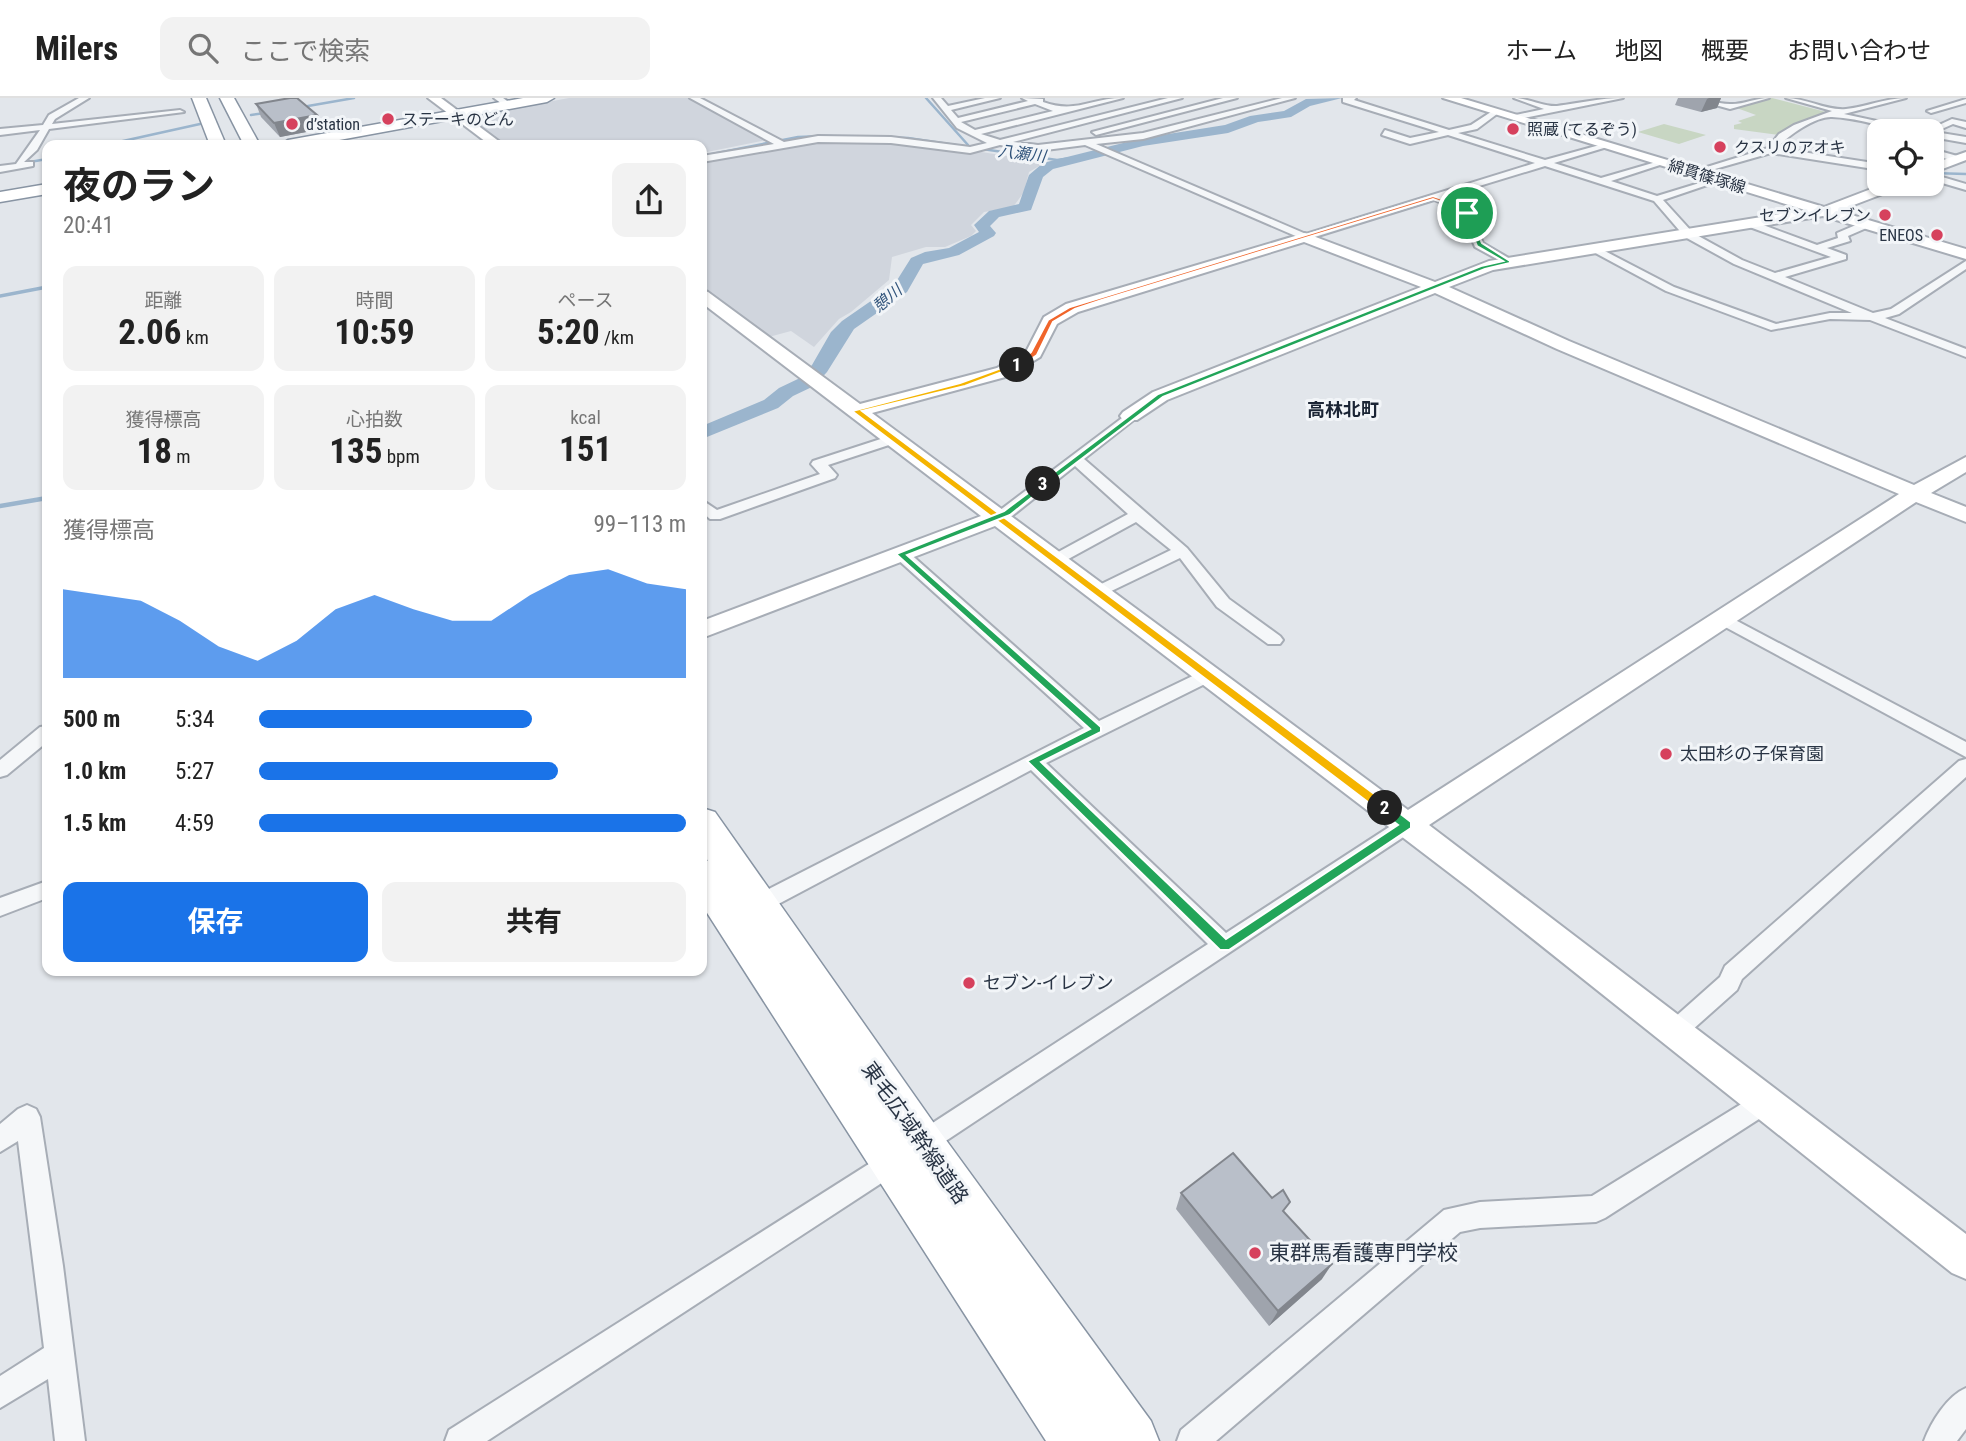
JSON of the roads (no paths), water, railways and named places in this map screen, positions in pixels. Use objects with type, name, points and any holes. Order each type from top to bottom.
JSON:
[{"type":"highway","points":[[199,98],[216,140]]},
{"type":"highway","points":[[208,98],[237,140]]},
{"type":"highway","points":[[219,98],[238,140]]},
{"type":"highway","points":[[227,98],[239,140]]},
{"type":"highway","points":[[316,140],[456,115],[503,102],[547,98]]},
{"type":"highway","points":[[0,197],[42,190]]},
{"type":"highway","name":"東毛広域幹線道路","points":[[707,829],[759,904],[1078,1441]]},
{"type":"highway","name":"東毛広域幹線道路","points":[[707,881],[907,1153],[1131,1441]]},
{"type":"street","points":[[19,162],[34,148],[44,126],[52,117],[85,98]]},
{"type":"street","points":[[434,98],[491,140]]},
{"type":"street","points":[[694,98],[778,143]]},
{"type":"street","points":[[938,98],[956,121],[974,133],[993,142],[1038,148],[1132,138],[1291,98]]},
{"type":"street","points":[[946,109],[996,98]]},
{"type":"street","points":[[1026,98],[1132,138]]},
{"type":"street","points":[[956,121],[1055,98]]},
{"type":"street","points":[[974,133],[1119,98],[1192,124]]},
{"type":"street","points":[[707,158],[778,143],[818,139],[891,139],[970,150],[993,142],[1178,98]]},
{"type":"street","points":[[1061,141],[1233,98]]},
{"type":"street","points":[[1240,98],[1262,105]]},
{"type":"street","points":[[1352,98],[1346,100],[1657,199],[1689,235],[1738,262],[1966,353]]},
{"type":"street","name":"綿貫篠塚線","points":[[1449,98],[1966,254]]},
{"type":"street","points":[[1518,98],[1553,109]]},
{"type":"street","points":[[1575,98],[1590,102]]},
{"type":"street","points":[[1514,118],[1619,98]]},
{"type":"street","points":[[1694,98],[1730,107],[1760,98]]},
{"type":"street","points":[[1790,98],[1843,111]]},
{"type":"street","points":[[1771,150],[1782,136],[1831,114],[1902,98]]},
{"type":"street","points":[[1949,98],[1965,101]]},
{"type":"street","points":[[1931,111],[1965,101]]},
{"type":"street","points":[[0,132],[180,112]]},
{"type":"street","points":[[1385,133],[1410,141],[1474,127],[1494,112]]},
{"type":"street","points":[[1831,114],[1867,121]]},
{"type":"street","points":[[1944,125],[1952,121],[1966,125]]},
{"type":"street","points":[[1944,135],[1966,140]]},
{"type":"street","points":[[1089,144],[1305,237],[1435,287],[1563,345],[1966,514]]},
{"type":"street","points":[[856,411],[1003,372],[1034,353],[1051,321],[1072,308],[1604,145]]},
{"type":"street","points":[[1696,173],[1771,150],[1867,165]]},
{"type":"street","points":[[1944,154],[1962,158]]},
{"type":"street","points":[[1944,165],[1962,158]]},
{"type":"street","points":[[1602,181],[1660,162]]},
{"type":"street","points":[[0,169],[30,164]]},
{"type":"street","points":[[1657,199],[1716,179]]},
{"type":"street","points":[[1944,181],[1966,187]]},
{"type":"street","points":[[707,628],[1007,513],[1130,416],[1160,396],[1483,268],[1825,211],[1867,195]]},
{"type":"street","points":[[1433,197],[1464,208],[1479,244],[1508,262]]},
{"type":"street","points":[[1751,224],[1842,257],[1775,277]]},
{"type":"street","points":[[1817,248],[1846,239],[1841,235],[1867,224]]},
{"type":"street","points":[[1593,249],[1670,289],[1771,328],[1830,316],[1872,317],[1895,312],[1966,264]]},
{"type":"street","points":[[709,307],[811,377],[1209,675],[1407,825],[1966,1259]]},
{"type":"street","points":[[707,509],[715,516],[830,475],[817,464],[893,439]]},
{"type":"street","points":[[1076,459],[1182,551],[1223,603],[1274,640]]},
{"type":"street","points":[[460,1441],[1225,947],[1722,618],[1966,463]]},
{"type":"street","points":[[1055,560],[1137,514]]},
{"type":"street","points":[[1097,592],[1182,551]]},
{"type":"street","points":[[901,554],[1097,729]]},
{"type":"street","points":[[1722,618],[1966,750]]},
{"type":"street","points":[[759,904],[1033,761],[1209,675]]},
{"type":"street","points":[[0,770],[42,736]]},
{"type":"street","points":[[1033,761],[1225,947]]},
{"type":"street","points":[[1674,1032],[1728,983],[1733,973],[1966,766]]},
{"type":"street","points":[[0,907],[42,891]]},
{"type":"street","points":[[1192,1441],[1454,1220],[1480,1215],[1596,1209],[1764,1102]]},
{"type":"street","points":[[0,1140],[27,1117],[70,1441]]},
{"type":"street","points":[[0,1393],[59,1355]]},
{"type":"street","points":[[1939,1441],[1966,1403]]},
{"type":"waterway","points":[[308,106],[354,98]]},
{"type":"waterway","points":[[926,98],[968,145]]},
{"type":"waterway","name":"憩川","points":[[707,431],[771,404],[786,392],[807,382],[820,368],[838,336],[848,325],[901,288],[917,261],[931,255],[953,252],[988,233],[982,225],[994,214],[1026,207],[1036,175],[1048,166],[1143,142],[1228,129],[1255,119],[1287,114],[1306,103],[1336,98]]},
{"type":"waterway","points":[[251,115],[265,113]]},
{"type":"waterway","points":[[128,140],[200,124]]},
{"type":"waterway","name":"八瀬川","points":[[707,155],[798,137],[824,136],[908,138],[1057,160],[1092,155]]},
{"type":"waterway","points":[[24,163],[42,160]]},
{"type":"waterway","points":[[1944,173],[1966,174]]},
{"type":"waterway","name":"八瀬川","points":[[0,296],[42,288]]},
{"type":"waterway","name":"憩川","points":[[0,506],[42,499]]},
{"type":"place","name":"ステーキのどん","points":[[388,119]]},
{"type":"place","name":"d’station","points":[[292,124]]},
{"type":"place","name":"照蔵 (てるぞう)","points":[[1513,129]]},
{"type":"place","name":"クスリのアオキ","points":[[1720,147]]},
{"type":"place","name":"セブンイレブン","points":[[1885,215]]},
{"type":"place","name":"ENEOS","points":[[1937,235]]},
{"type":"place","name":"太田杉の子保育園","points":[[1666,754]]},
{"type":"place","name":"セブン-イレブン","points":[[969,983]]},
{"type":"place","name":"東群馬看護専門学校","points":[[1255,1253]]},
{"type":"district","name":"高林北町","points":[[1343,410]]}]
